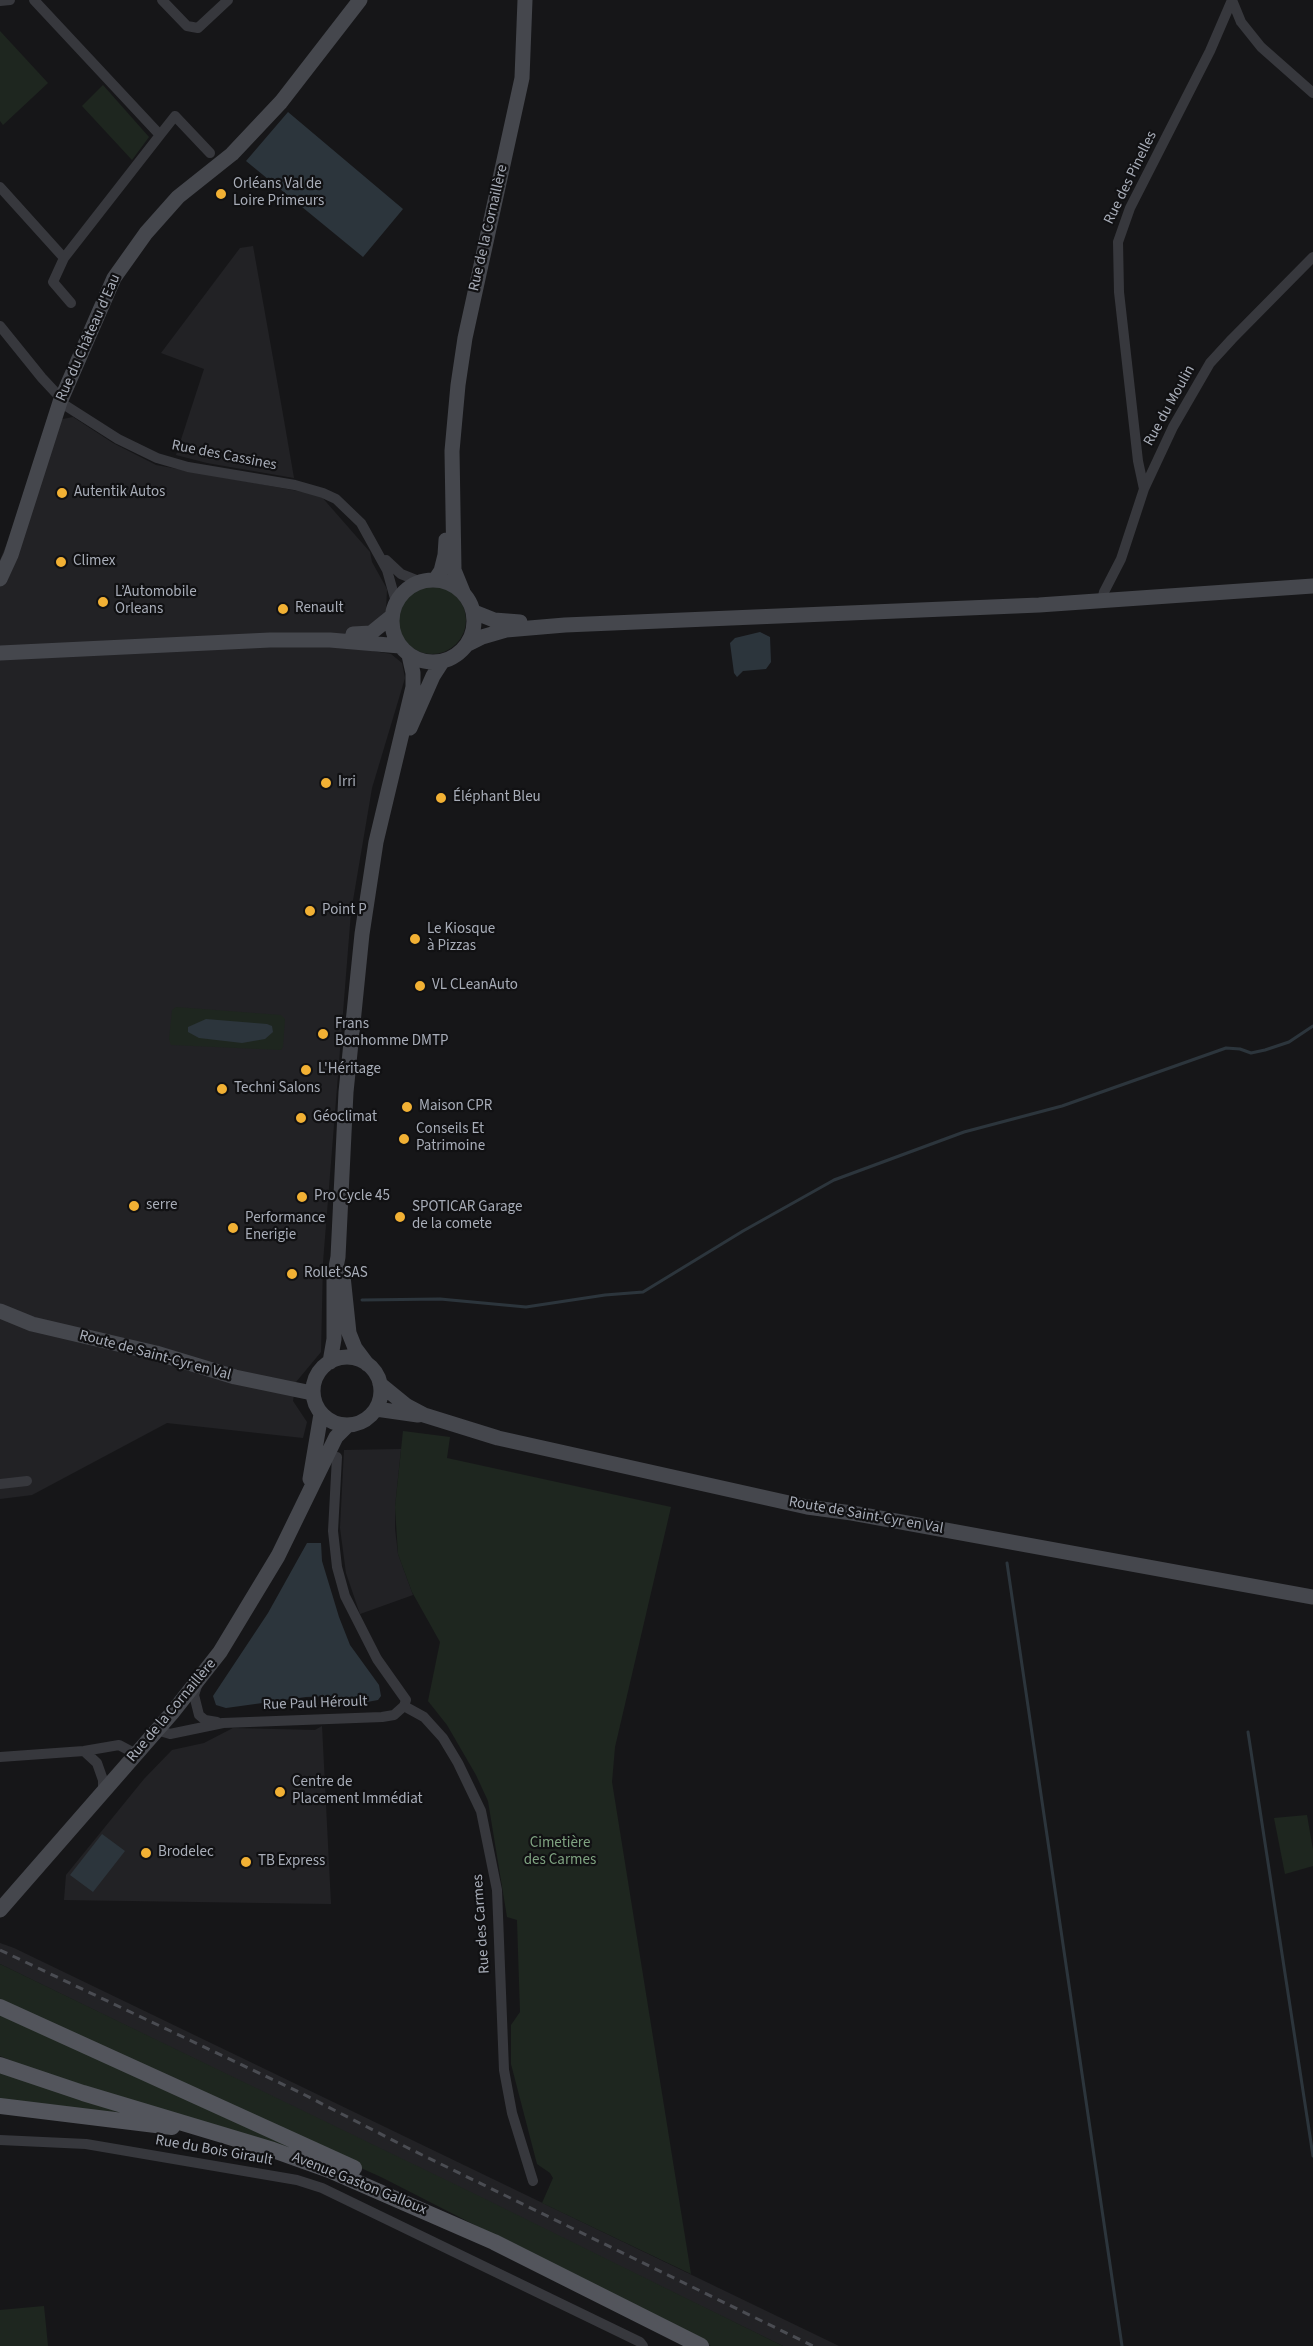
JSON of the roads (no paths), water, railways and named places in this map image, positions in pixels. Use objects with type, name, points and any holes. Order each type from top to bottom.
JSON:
[{"type":"main road","name":"Rue du Château d'Eau","points":[[0,579],[11,555],[61,399],[114,278],[146,232],[178,197],[232,154],[281,102],[360,0]]},
{"type":"main road","name":"Rue de la Cornaillère","points":[[463,592],[454,570],[453,456],[458,385],[465,338],[522,78],[525,0]]},
{"type":"main road","name":"Rue de la Cornaillère","points":[[428,581],[444,560],[448,476],[453,456]]},
{"type":"main road","points":[[0,653],[270,640],[341,642],[381,636],[419,660],[430,663],[442,662],[461,652],[468,644],[473,634],[474,612],[463,592],[445,581],[428,581],[410,587],[394,609],[381,636]]},
{"type":"main road","points":[[468,644],[506,630],[1102,600],[1313,586]]},
{"type":"main road","points":[[330,1362],[334,1339],[334,1277],[338,1257],[346,1092],[362,934],[386,791],[399,749],[413,687],[413,673],[392,627],[394,609]]},
{"type":"main road","points":[[474,612],[494,620],[565,626]]},
{"type":"main road","points":[[399,749],[433,676],[442,662]]},
{"type":"main road","points":[[338,1257],[342,1272],[349,1333],[355,1348],[378,1376],[380,1401],[369,1418],[358,1424],[346,1426],[328,1420],[315,1404],[312,1393],[316,1375],[330,1362],[348,1357],[367,1364]]},
{"type":"main road","name":"Route de Saint-Cyr en Val","points":[[0,1311],[42,1326],[156,1353],[235,1377],[312,1393]]},
{"type":"main road","name":"Route de Saint-Cyr en Val","points":[[380,1384],[407,1406],[424,1415]]},
{"type":"main road","name":"Route de Saint-Cyr en Val","points":[[376,1409],[424,1415],[498,1438],[807,1507],[1313,1597]]},
{"type":"main road","name":"Rue de la Cornaillère","points":[[309,1488],[321,1414]]},
{"type":"main road","name":"Rue de la Cornaillère","points":[[0,1910],[198,1682],[242,1618],[272,1567],[309,1488],[336,1437],[346,1426]]},
{"type":"main road","points":[[0,2007],[367,2174],[399,2199]]},
{"type":"main road","name":"Avenue Gaston Galloux","points":[[0,2065],[83,2093],[231,2136],[329,2170],[399,2199],[503,2247],[701,2346]]},
{"type":"main road","points":[[0,2106],[139,2122],[231,2136]]},
{"type":"street","points":[[0,1],[10,0]]},
{"type":"street","points":[[34,0],[160,135]]},
{"type":"street","points":[[162,0],[187,27],[198,28],[228,0]]},
{"type":"street","points":[[1232,0],[1241,22],[1261,47],[1313,93]]},
{"type":"street","name":"Rue des Pinelles","points":[[1144,489],[1138,461],[1119,292],[1118,242],[1130,208],[1210,51],[1232,0]]},
{"type":"street","points":[[71,303],[53,282],[64,258],[175,116],[210,153]]},
{"type":"street","points":[[0,187],[64,258]]},
{"type":"street","name":"Rue du Moulin","points":[[1102,600],[1122,560],[1144,489],[1173,427],[1210,363],[1313,257]]},
{"type":"street","name":"Rue des Cassines","points":[[0,326],[61,399],[118,439],[157,458],[188,467],[295,485],[336,499],[355,515],[390,576],[394,609]]},
{"type":"street","name":"Rue des Cassines","points":[[373,545],[381,556],[401,574],[428,581]]},
{"type":"street","points":[[337,1457],[333,1531],[345,1596],[359,1628],[377,1659],[406,1700],[404,1706]]},
{"type":"street","points":[[0,1484],[27,1481]]},
{"type":"street","name":"Rue Paul Héroult","points":[[198,1682],[194,1695],[199,1715],[205,1720],[223,1723]]},
{"type":"street","name":"Rue Paul Héroult","points":[[157,1730],[170,1734],[223,1723],[382,1717],[394,1715],[404,1706]]},
{"type":"street","name":"Rue des Carmes","points":[[404,1706],[424,1717],[443,1738],[482,1811],[497,1890],[504,2070],[512,2113],[533,2181]]},
{"type":"street","points":[[0,1757],[84,1751],[119,1745],[136,1754]]},
{"type":"street","points":[[84,1751],[93,1757],[100,1769],[103,1792]]},
{"type":"street","name":"Rue du Bois Girault","points":[[0,2140],[86,2144],[297,2181],[322,2188],[642,2344]]},
{"type":"waterway","points":[[362,1300],[440,1299],[526,1307],[605,1295],[643,1292],[743,1231],[834,1180],[964,1132],[1062,1106],[1226,1048],[1251,1053],[1265,1050],[1289,1042],[1313,1026]]},
{"type":"waterway","points":[[1007,1563],[1122,2346]]},
{"type":"waterway","points":[[1248,1732],[1313,2156]]},
{"type":"railway","points":[[0,1950],[299,2092],[408,2148],[813,2346]]},
{"type":"place","name":"Orléans Val de Loire Primeurs","points":[[221,194]]},
{"type":"place","name":"Autentik Autos","points":[[62,493]]},
{"type":"place","name":"Climex","points":[[61,562]]},
{"type":"place","name":"L’Automobile Orleans","points":[[103,602]]},
{"type":"place","name":"Renault","points":[[283,609]]},
{"type":"place","name":"Irri","points":[[326,783]]},
{"type":"place","name":"Éléphant Bleu","points":[[441,798]]},
{"type":"place","name":"Point P","points":[[310,911]]},
{"type":"place","name":"Le Kiosque à Pizzas","points":[[415,939]]},
{"type":"place","name":"VL CLeanAuto","points":[[420,986]]},
{"type":"place","name":"Frans Bonhomme DMTP","points":[[323,1034]]},
{"type":"place","name":"L'Héritage","points":[[306,1070]]},
{"type":"place","name":"Techni Salons","points":[[222,1089]]},
{"type":"place","name":"Maison CPR","points":[[407,1107]]},
{"type":"place","name":"Géoclimat","points":[[301,1118]]},
{"type":"place","name":"Conseils Et Patrimoine","points":[[404,1139]]},
{"type":"place","name":"Pro Cycle 45","points":[[302,1197]]},
{"type":"place","name":"serre","points":[[134,1206]]},
{"type":"place","name":"SPOTICAR Garage de la comete","points":[[400,1217]]},
{"type":"place","name":"Performance Enerigie","points":[[233,1228]]},
{"type":"place","name":"Rollet SAS","points":[[292,1274]]},
{"type":"place","name":"Centre de Placement Immédiat","points":[[280,1792]]},
{"type":"place","name":"Brodelec","points":[[146,1853]]},
{"type":"place","name":"TB Express","points":[[246,1862]]},
{"type":"park label","name":"Cimetière des Carmes","points":[[560,1852]]}]
